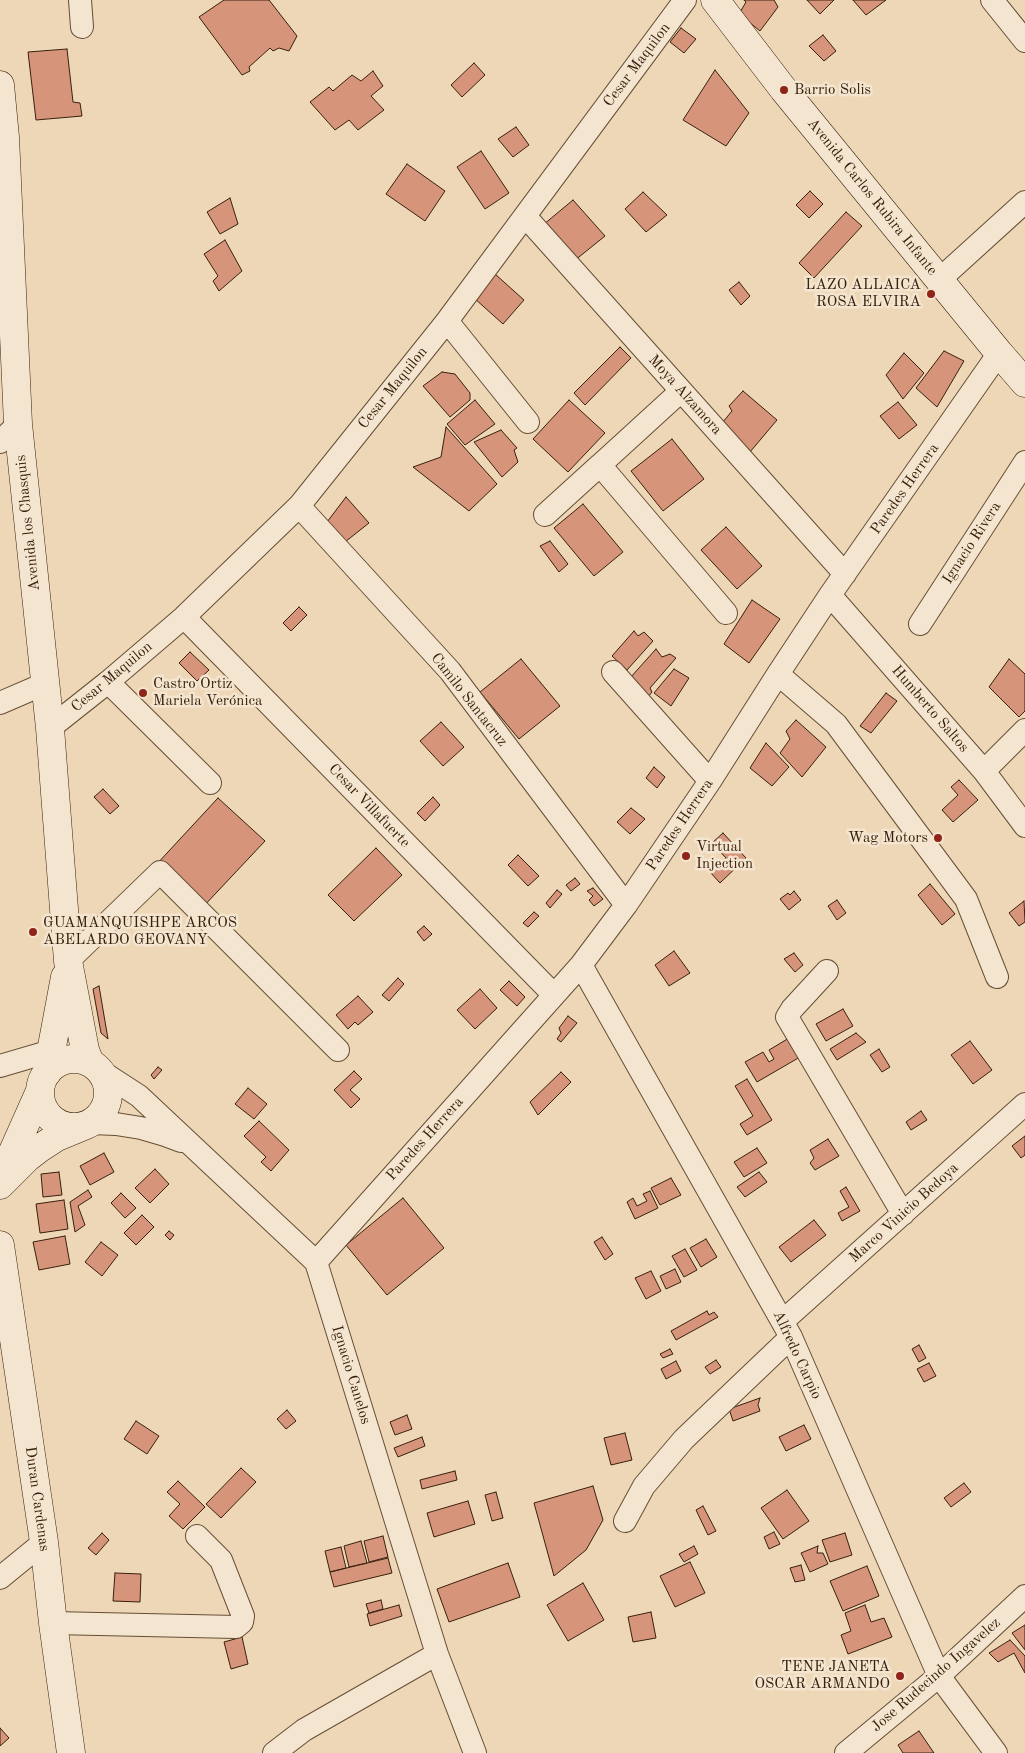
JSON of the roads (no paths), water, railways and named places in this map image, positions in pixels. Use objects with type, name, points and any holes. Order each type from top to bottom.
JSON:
[{"type":"street","points":[[80,0],[82,26]]},
{"type":"street","name":"Cesar Maquilon","points":[[50,728],[108,682],[184,617],[299,506],[447,321],[685,0]]},
{"type":"street","points":[[992,0],[1025,41]]},
{"type":"street","name":"Avenida Carlos Rubira Infante","points":[[713,3],[999,354],[1025,383]]},
{"type":"street","name":"Avenida los Chasquis","points":[[0,85],[9,433],[50,728],[68,961],[85,1050],[95,1066]]},
{"type":"street","points":[[939,280],[1025,202]]},
{"type":"street","name":"Moya Alzamora","points":[[525,216],[846,574]]},
{"type":"street","points":[[447,321],[528,422]]},
{"type":"street","name":"Paredes Herrera","points":[[316,1262],[581,965],[626,906],[710,781],[830,595],[999,354]]},
{"type":"street","points":[[546,515],[681,391]]},
{"type":"street","name":"Ignacio Rivera","points":[[920,624],[1025,462]]},
{"type":"street","points":[[600,465],[726,613]]},
{"type":"street","name":"Camilo Santacruz","points":[[299,506],[450,672],[626,906]]},
{"type":"street","name":"Humberto Saltos","points":[[830,595],[984,770],[1025,826]]},
{"type":"street","name":"Cesar Villafuerte","points":[[184,617],[554,995]]},
{"type":"street","points":[[613,672],[710,781]]},
{"type":"street","points":[[778,674],[836,724],[966,898],[997,977]]},
{"type":"street","points":[[108,682],[210,783]]},
{"type":"street","points":[[0,703],[44,684]]},
{"type":"street","points":[[984,770],[1025,730]]},
{"type":"street","points":[[68,961],[160,872],[338,1050]]},
{"type":"street","name":"Avenida los Chasquis","points":[[0,1184],[9,1157],[46,1072],[68,961]]},
{"type":"street","name":"Alfredo Carpio","points":[[581,965],[787,1329],[939,1676],[996,1753]]},
{"type":"street","points":[[827,972],[792,1009],[787,1017],[903,1214]]},
{"type":"street","points":[[0,1066],[46,1072],[62,1061],[71,1059],[81,1060],[95,1066],[105,1078],[108,1088],[108,1098],[102,1112],[88,1124],[57,1137],[40,1148],[0,1184]]},
{"type":"street","name":"Ignacio Canelos","points":[[95,1066],[139,1096],[189,1145],[316,1262],[437,1654],[475,1753]]},
{"type":"street","points":[[46,1072],[42,1104],[49,1115],[59,1123],[72,1127],[88,1124]]},
{"type":"street","name":"Marco Vinicio Bedoya","points":[[625,1521],[644,1486],[684,1439],[787,1329],[903,1214],[1025,1104]]},
{"type":"street","name":"Ignacio Canelos","points":[[88,1124],[116,1124],[141,1128],[189,1145]]},
{"type":"street","name":"Duran Cardenas","points":[[0,1245],[44,1542],[71,1753]]},
{"type":"street","points":[[53,1623],[236,1627],[242,1622],[243,1616],[221,1560],[197,1536]]},
{"type":"street","points":[[0,1578],[44,1542]]},
{"type":"street","name":"Jose Rudecindo Ingavelez","points":[[846,1753],[939,1676],[1025,1596]]},
{"type":"street","points":[[274,1753],[304,1730],[437,1654]]},
{"type":"place","name":"Barrio Solis","points":[[784,90]]},
{"type":"place","name":"LAZO ALLAICA ROSA ELVIRA","points":[[931,294]]},
{"type":"place","name":"Castro Ortiz Mariela Verónica","points":[[143,693]]},
{"type":"place","name":"Wag Motors","points":[[938,838]]},
{"type":"place","name":"Virtual Injection","points":[[686,856]]},
{"type":"place","name":"GUAMANQUISHPE ARCOS ABELARDO GEOVANY","points":[[33,932]]},
{"type":"place","name":"TENE JANETA OSCAR ARMANDO","points":[[900,1676]]}]
